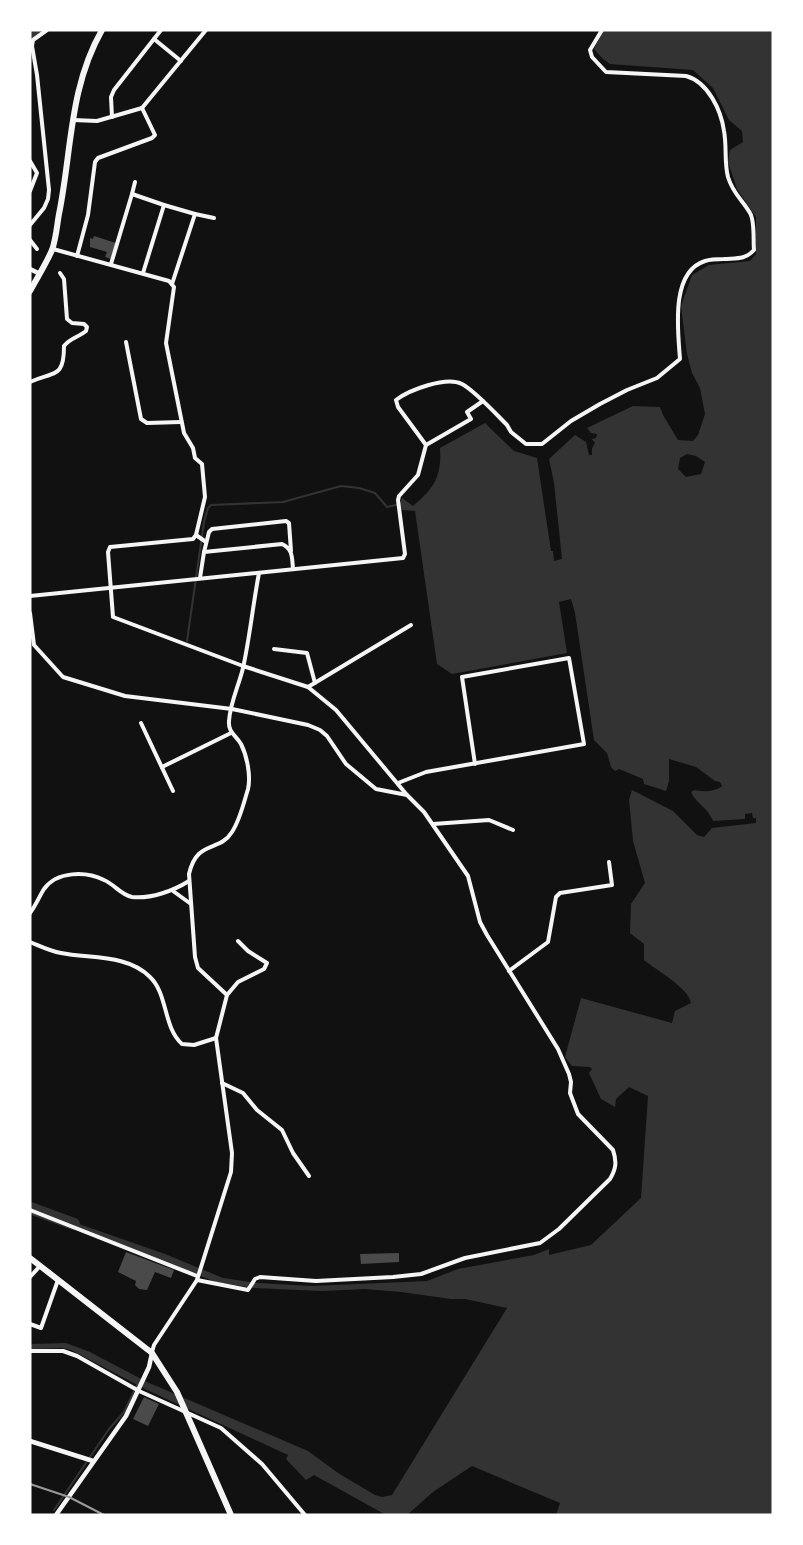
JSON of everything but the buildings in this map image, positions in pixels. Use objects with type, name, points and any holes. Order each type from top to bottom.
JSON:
[{"type":"main road","points":[[30,291],[52,249],[63,196],[72,120],[80,80],[91,50],[102,30]]},
{"type":"main road","points":[[30,1258],[152,1353],[177,1392],[231,1515]]},
{"type":"street","points":[[30,225],[48,199],[49,190],[32,46],[33,40],[46,30]]},
{"type":"street","points":[[112,117],[111,97],[114,90],[161,30]]},
{"type":"street","points":[[72,120],[91,121],[142,108],[206,30]]},
{"type":"street","points":[[426,446],[398,407],[396,400],[408,391],[451,382],[461,384],[507,424],[511,432],[526,444],[542,444],[571,421],[600,404],[657,378],[680,359],[677,306],[688,273],[695,266],[706,261],[741,259],[754,250],[752,216],[734,193],[728,177],[724,131],[711,97],[694,78],[686,76],[606,72],[592,57],[590,50],[602,30]]},
{"type":"street","points":[[154,39],[181,61]]},
{"type":"street","points":[[77,256],[88,215],[95,162],[98,158],[155,135],[142,108]]},
{"type":"street","points":[[30,161],[37,173],[30,191]]},
{"type":"street","points":[[111,264],[135,182]]},
{"type":"street","points":[[132,194],[214,218]]},
{"type":"street","points":[[143,273],[164,205]]},
{"type":"street","points":[[172,284],[195,214]]},
{"type":"street","points":[[30,216],[36,218]]},
{"type":"street","points":[[30,240],[37,249]]},
{"type":"street","points":[[30,1210],[197,1277],[248,1290],[260,1277],[316,1281],[421,1274],[465,1258],[540,1243],[560,1229],[610,1179],[616,1169],[613,1150],[578,1114],[570,1093],[569,1074],[558,1049],[495,951],[480,922],[468,876],[433,824],[336,710],[308,687],[243,666],[113,617],[108,552],[110,547],[193,539],[205,497],[202,464],[195,458],[181,422],[166,343],[174,287],[170,281],[52,249]]},
{"type":"street","points":[[30,269],[39,274]]},
{"type":"street","points":[[30,382],[59,372],[63,366],[64,346],[87,331],[84,324],[72,323],[67,319],[64,279],[60,273]]},
{"type":"street","points":[[126,342],[141,419],[147,423],[181,422]]},
{"type":"street","points":[[30,596],[403,558],[405,554],[399,496],[417,475],[426,446],[471,419],[467,412],[483,402]]},
{"type":"street","points":[[200,578],[206,542],[212,529],[286,522],[289,524],[293,569]]},
{"type":"street","points":[[196,535],[206,542]]},
{"type":"street","points":[[204,552],[282,544],[288,546],[291,551]]},
{"type":"street","points":[[227,995],[198,968],[195,957],[189,881],[192,861],[199,853],[225,839],[232,832],[248,788],[250,779],[246,760],[240,744],[231,733],[228,722],[243,666],[258,573]]},
{"type":"street","points":[[30,613],[32,646],[63,676],[125,696],[232,709],[308,725],[327,736],[346,764],[376,789],[407,795]]},
{"type":"street","points":[[308,687],[411,625]]},
{"type":"street","points":[[274,649],[307,653],[315,683]]},
{"type":"street","points":[[398,783],[426,772],[475,764],[584,744],[569,658],[462,676],[475,764]]},
{"type":"street","points":[[141,723],[173,791]]},
{"type":"street","points":[[162,767],[231,733]]},
{"type":"street","points":[[433,824],[489,819],[513,830]]},
{"type":"street","points":[[508,971],[548,942],[556,897],[560,893],[612,885],[609,862]]},
{"type":"street","points":[[30,913],[45,888],[57,879],[71,874],[84,874],[105,880],[128,897],[173,890],[189,881]]},
{"type":"street","points":[[173,890],[191,904]]},
{"type":"street","points":[[56,1515],[126,1416],[139,1391],[154,1345],[197,1277],[231,1172],[232,1153],[216,1038],[227,995],[238,982],[264,969],[267,963],[248,951],[238,941]]},
{"type":"street","points":[[30,942],[59,953],[109,959],[139,969],[151,978],[157,988],[173,1034],[182,1044],[194,1046],[216,1038]]},
{"type":"street","points":[[222,1083],[243,1092],[257,1110],[282,1130],[292,1153],[309,1176]]},
{"type":"street","points":[[30,1277],[40,1266]]},
{"type":"street","points":[[30,1324],[41,1328],[59,1279]]},
{"type":"street","points":[[30,1351],[63,1351],[77,1356],[139,1391],[221,1428],[242,1445],[278,1481],[305,1515]]},
{"type":"street","points":[[30,1441],[93,1461]]},
{"type":"shaded area","points":[[604,30],[773,30],[773,1515],[556,1515],[560,1503],[472,1466],[433,1492],[407,1515],[386,1515],[314,1475],[306,1480],[286,1459],[288,1455],[147,1390],[71,1350],[30,1349],[30,1344],[66,1343],[90,1352],[147,1382],[308,1451],[338,1473],[375,1495],[382,1497],[392,1495],[507,1308],[465,1299],[401,1292],[365,1289],[322,1291],[253,1288],[216,1282],[59,1220],[62,1218],[165,1254],[223,1278],[258,1283],[312,1286],[427,1281],[458,1269],[534,1255],[549,1249],[549,1255],[591,1245],[641,1198],[648,1096],[629,1087],[616,1099],[615,1107],[601,1099],[589,1073],[592,1069],[590,1067],[572,1066],[565,1057],[581,998],[672,1023],[675,1011],[691,1003],[689,997],[678,985],[644,960],[644,944],[630,933],[631,904],[645,883],[633,841],[629,800],[632,790],[673,811],[697,835],[704,837],[712,828],[756,823],[756,818],[753,818],[752,813],[745,814],[745,819],[713,821],[691,792],[712,790],[722,786],[720,782],[715,781],[696,767],[669,759],[669,781],[666,791],[644,784],[643,779],[619,769],[615,771],[611,767],[607,753],[594,740],[571,599],[559,602],[567,653],[452,674],[437,664],[415,511],[402,510],[400,504],[402,498],[413,506],[431,488],[440,466],[440,448],[485,423],[514,451],[537,458],[554,561],[562,559],[554,483],[549,459],[575,435],[586,442],[589,455],[592,455],[595,443],[592,439],[596,438],[597,434],[591,433],[587,428],[633,406],[660,407],[678,440],[693,441],[698,435],[705,414],[700,388],[692,373],[687,354],[681,306],[692,275],[709,265],[750,261],[756,254],[756,217],[737,189],[728,162],[730,150],[743,142],[742,131],[729,120],[713,88],[693,70],[610,64],[594,49]],"holes":[[[687,454],[696,456],[705,462],[701,474],[686,477],[678,469],[680,458]]]},
{"type":"waterway","points":[[30,33],[36,33],[39,30]]},
{"type":"waterway","points":[[187,641],[204,522],[211,505],[283,502],[341,486],[375,493],[387,507],[400,504]]},
{"type":"waterway","points":[[30,1208],[74,1224]]},
{"type":"waterway","points":[[54,1510],[109,1429],[124,1412],[138,1383]]},
{"type":"railway","points":[[30,1484],[69,1497],[104,1515]]}]
